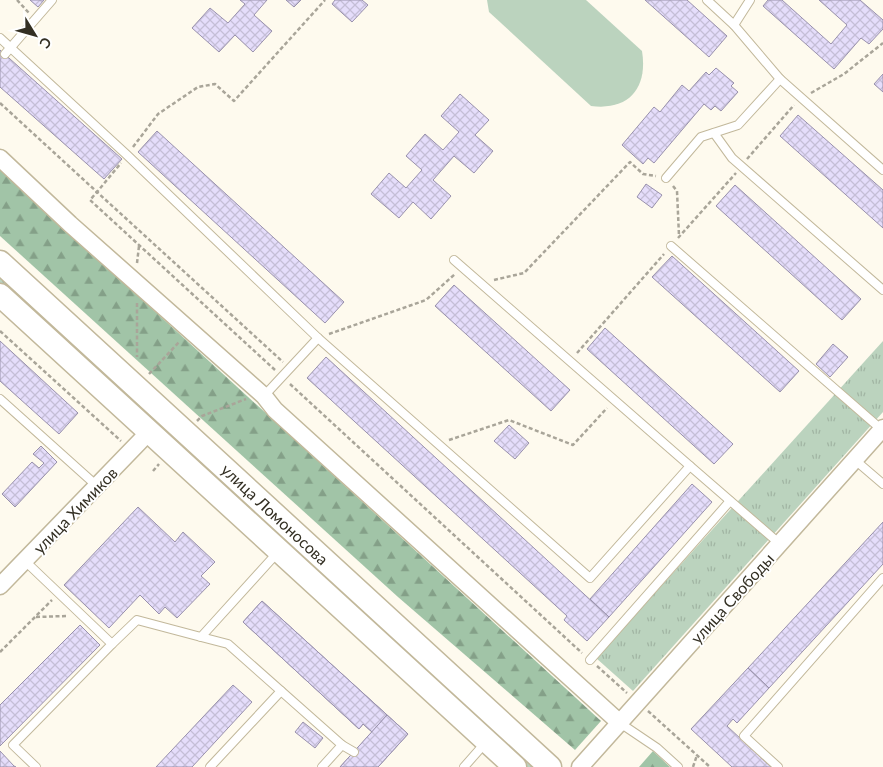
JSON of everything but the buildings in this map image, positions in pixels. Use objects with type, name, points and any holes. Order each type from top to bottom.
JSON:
[{"type":"main road","name":"улица Ломоносова","points":[[0,262],[550,767]]},
{"type":"main road","name":"улица Ломоносова","points":[[0,295],[515,767]]},
{"type":"main road","points":[[366,630],[382,613]]},
{"type":"street","points":[[0,158],[70,224],[262,395],[275,410],[620,723]]},
{"type":"street","name":"улица Свободы","points":[[580,767],[882,429]]},
{"type":"street","name":"улица Химиков","points":[[0,586],[98,487],[149,432]]},
{"type":"lane","points":[[5,54],[52,0]]},
{"type":"lane","points":[[707,0],[734,25],[780,78],[883,170]]},
{"type":"lane","points":[[734,25],[750,0]]},
{"type":"lane","points":[[0,38],[128,155],[318,338],[590,578],[690,466]]},
{"type":"lane","points":[[666,178],[702,137],[738,125],[780,78]]},
{"type":"lane","points":[[714,133],[732,158],[883,290]]},
{"type":"lane","points":[[671,246],[882,429]]},
{"type":"lane","points":[[454,260],[780,544]]},
{"type":"lane","points":[[262,395],[318,338]]},
{"type":"lane","points":[[0,399],[98,487]]},
{"type":"lane","points":[[855,460],[883,484]]},
{"type":"lane","points":[[590,660],[730,501]]},
{"type":"lane","points":[[201,637],[280,551]]},
{"type":"lane","points":[[25,561],[112,644]]},
{"type":"lane","points":[[778,767],[744,736],[883,578]]},
{"type":"lane","points":[[36,767],[13,745],[136,620],[228,644],[342,745],[354,752]]},
{"type":"lane","points":[[210,767],[281,691]]},
{"type":"lane","points":[[620,723],[657,748],[678,767]]},
{"type":"lane","points":[[464,767],[487,741]]},
{"type":"lane","points":[[322,767],[342,745]]},
{"type":"path","points":[[17,0],[35,20]]},
{"type":"path","points":[[277,373],[90,200],[128,155],[158,114],[198,87],[215,84],[234,101],[325,0]]},
{"type":"path","points":[[805,96],[844,74],[883,44]]},
{"type":"path","points":[[748,159],[798,101]]},
{"type":"path","points":[[0,104],[290,368]]},
{"type":"path","points":[[479,283],[524,273],[630,162],[642,174],[666,178],[677,191],[679,238]]},
{"type":"path","points":[[569,361],[741,166]]},
{"type":"path","points":[[318,338],[426,300],[462,268]]},
{"type":"path","points":[[0,331],[123,443]]},
{"type":"path","points":[[284,379],[590,660],[710,767]]},
{"type":"path","points":[[187,433],[202,416],[262,395]]},
{"type":"path","points":[[439,444],[508,420],[573,445],[614,400]]},
{"type":"path","points":[[153,471],[170,451]]},
{"type":"path","points":[[0,652],[59,594]]},
{"type":"path","points":[[35,618],[81,615]]},
{"type":"path","points":[[693,767],[697,755]]},
{"type":"green space","points":[[487,0],[586,0],[642,51],[642,76],[639,86],[625,101],[616,105],[604,107],[591,106],[489,12]]},
{"type":"green space","points":[[0,169],[601,721],[575,750],[398,597],[0,236]]},
{"type":"green space","points":[[0,272],[364,607],[359,613],[0,284]]},
{"type":"green space","points":[[883,341],[883,412],[633,691],[596,658]]},
{"type":"green space","points":[[389,630],[538,767],[526,767],[384,636]]},
{"type":"green space","points":[[653,751],[670,767],[639,767]]}]
